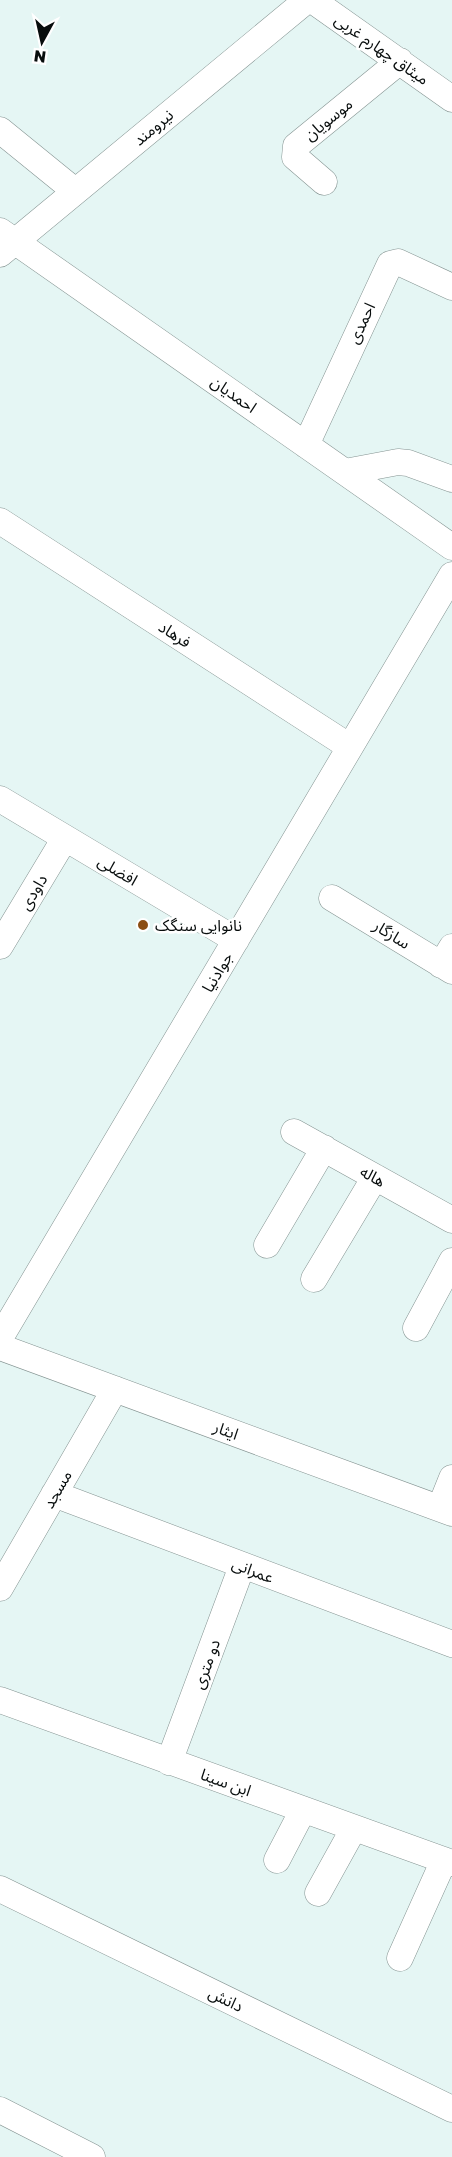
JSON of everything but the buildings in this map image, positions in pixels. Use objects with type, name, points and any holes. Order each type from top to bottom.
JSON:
[{"type":"street","name":"نیرومند","points":[[5,242],[75,191],[307,0]]},
{"type":"street","name":"میثاق چهارم غربی","points":[[312,0],[452,99]]},
{"type":"street","name":"موسویان","points":[[324,182],[295,157],[296,146],[400,61]]},
{"type":"street","points":[[0,130],[75,191]]},
{"type":"street","name":"احمدیان","points":[[5,242],[306,445],[452,547]]},
{"type":"street","name":"احمدی","points":[[306,445],[390,264],[398,262],[452,287]]},
{"type":"street","points":[[345,472],[398,462],[408,463],[452,479]]},
{"type":"street","name":"فرهاد","points":[[0,521],[350,747]]},
{"type":"street","name":"جوادنیا","points":[[0,1338],[452,575]]},
{"type":"street","name":"افضلی","points":[[0,799],[236,940]]},
{"type":"street","name":"داودی","points":[[0,946],[65,838]]},
{"type":"street","name":"سازگار","points":[[332,898],[448,961]]},
{"type":"street","name":"هاله","points":[[294,1132],[452,1220]]},
{"type":"street","points":[[267,1245],[324,1148]]},
{"type":"street","points":[[314,1279],[375,1177]]},
{"type":"street","points":[[416,1328],[452,1261]]},
{"type":"street","name":"ایثار","points":[[0,1347],[446,1511]]},
{"type":"street","name":"مسجد","points":[[0,1588],[115,1389]]},
{"type":"street","points":[[446,1511],[452,1478]]},
{"type":"street","name":"عمرانی","points":[[54,1494],[452,1644]]},
{"type":"street","name":"دو متری","points":[[169,1762],[242,1566]]},
{"type":"street","name":"ابن سینا","points":[[0,1700],[448,1861]]},
{"type":"street","points":[[277,1860],[303,1810]]},
{"type":"street","points":[[318,1893],[354,1828]]},
{"type":"street","points":[[400,1958],[448,1861]]},
{"type":"street","name":"دانش","points":[[0,1889],[452,2109]]},
{"type":"street","points":[[0,2110],[92,2157]]},
{"type":"place","name":"نانوایی سنگک","points":[[143,925]]}]
